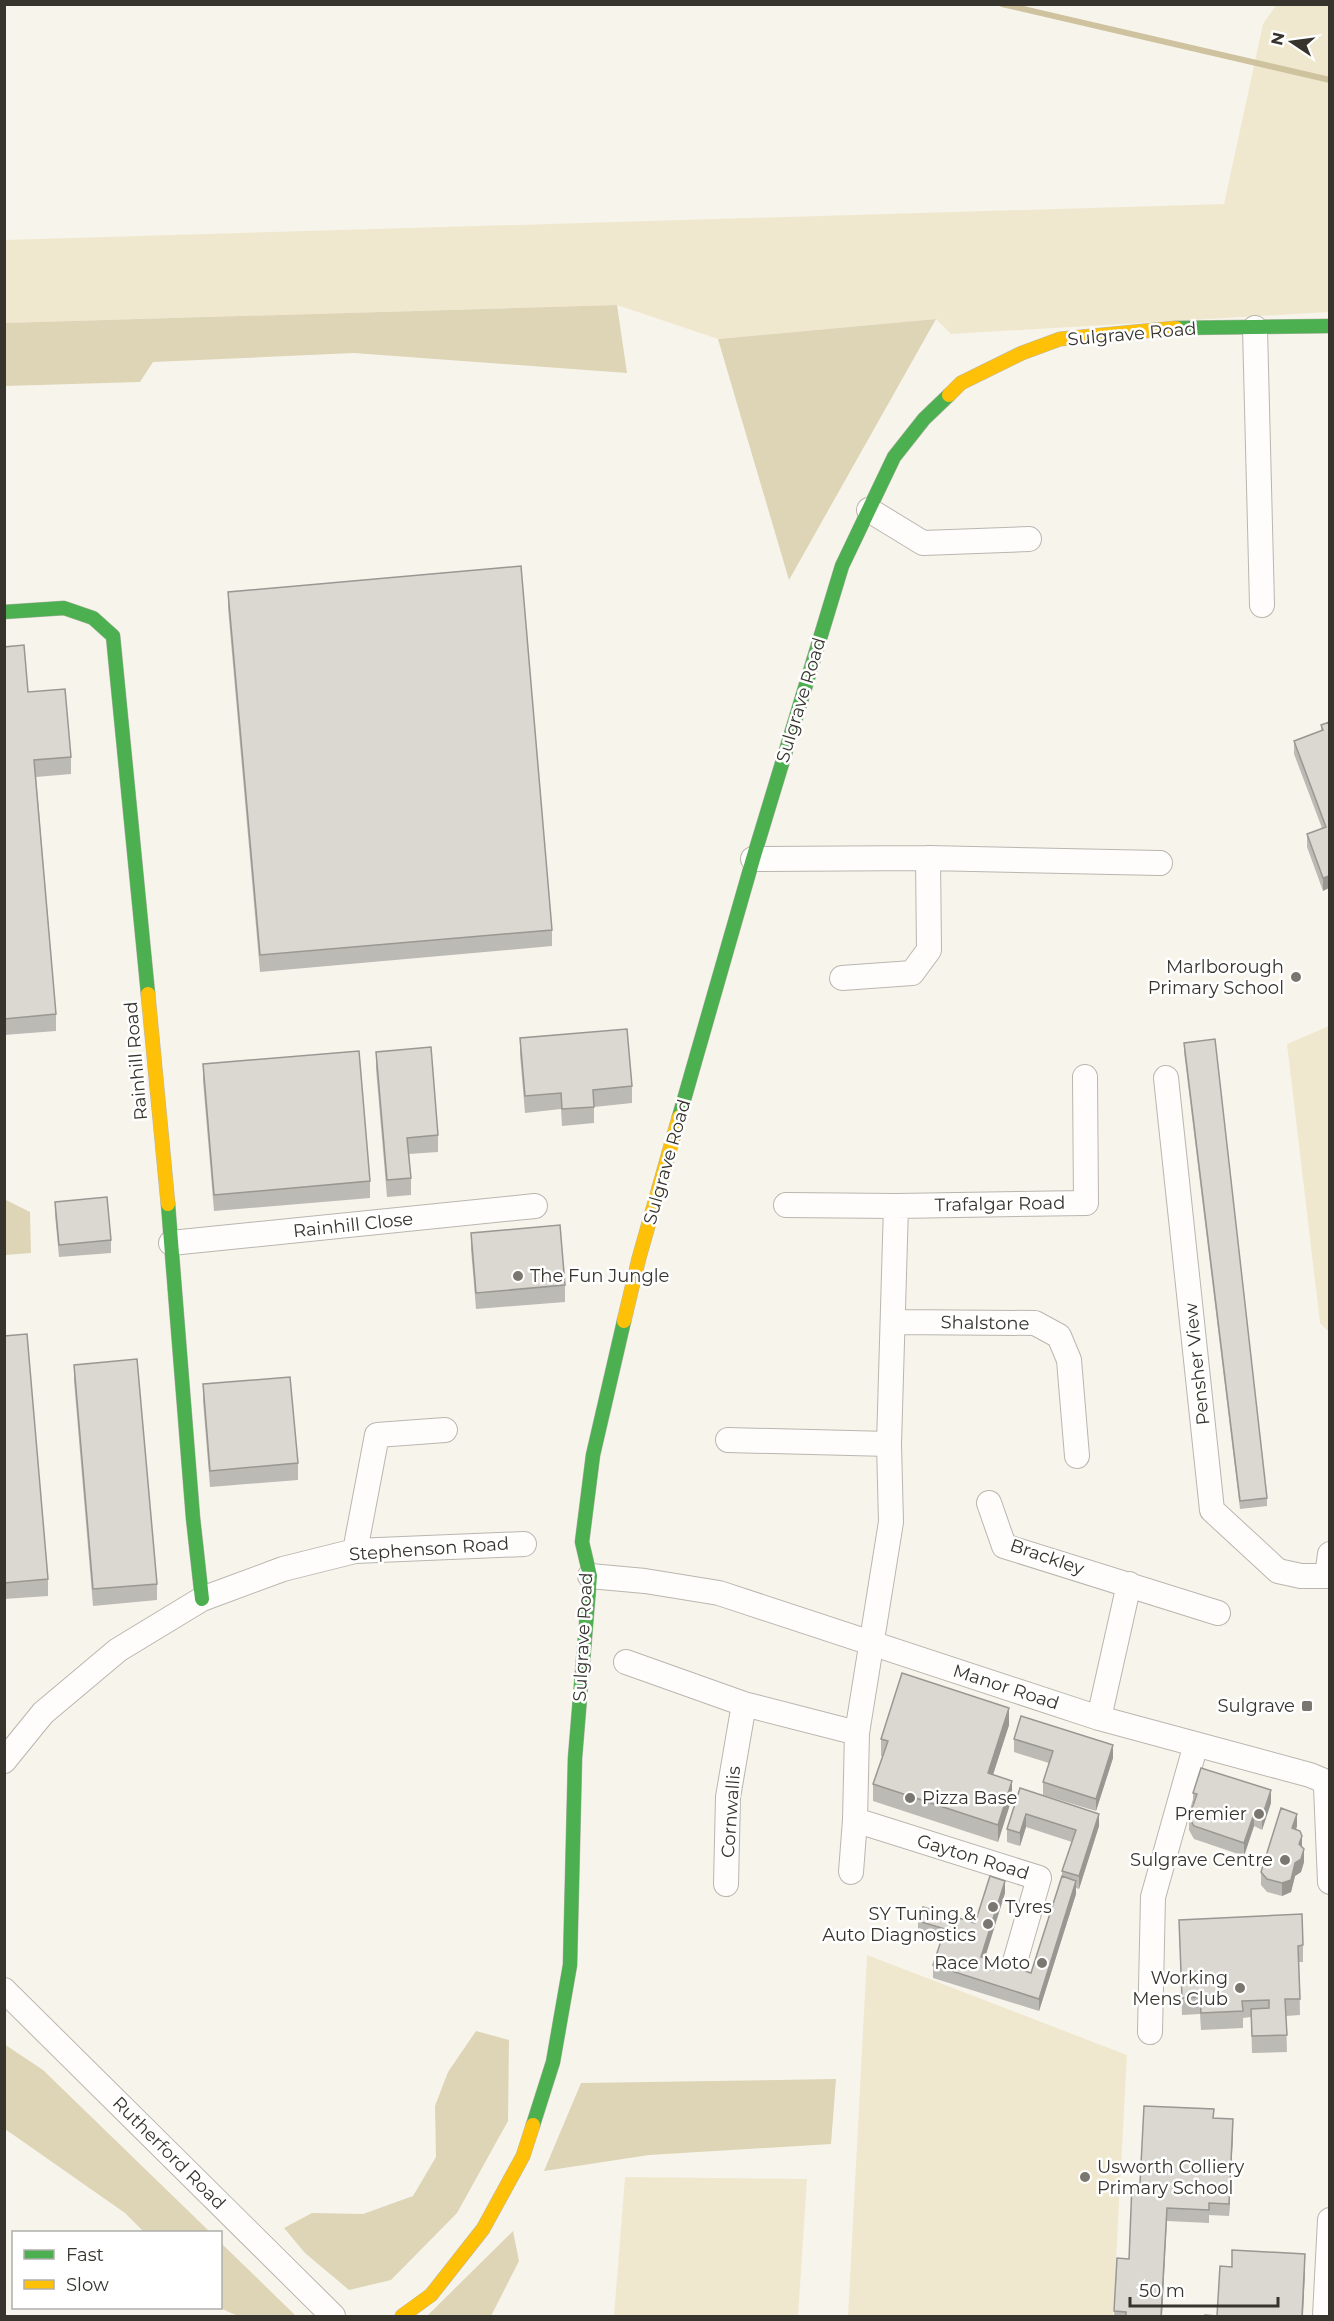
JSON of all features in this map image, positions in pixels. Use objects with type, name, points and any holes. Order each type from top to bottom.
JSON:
[{"type":"street","name":"Sulgrave Road","points":[[402,2316],[431,2295],[483,2229],[523,2156],[553,2062],[570,1965],[576,1758],[590,1576],[582,1542],[593,1455],[639,1258],[753,859],[842,566],[894,457],[924,419],[962,383],[1022,353],[1060,339],[1173,328],[1329,326]]},
{"type":"street","points":[[1255,328],[1262,605]]},
{"type":"street","points":[[869,510],[923,543],[1029,539]]},
{"type":"street","name":"Rainhill Road","points":[[4,612],[64,608],[93,618],[113,636],[171,1243],[193,1518],[202,1599]]},
{"type":"street","points":[[842,978],[912,973],[929,950],[928,858]]},
{"type":"street","points":[[753,859],[928,858],[1160,863]]},
{"type":"street","name":"Trafalgar Road","points":[[786,1205],[1086,1203],[1085,1077]]},
{"type":"street","name":"Pensher View","points":[[1166,1078],[1212,1510],[1278,1571],[1301,1576],[1328,1565]]},
{"type":"street","name":"Rainhill Close","points":[[171,1243],[535,1206]]},
{"type":"street","points":[[851,1872],[857,1733],[891,1522],[889,1444],[896,1206]]},
{"type":"street","name":"Shalstone","points":[[894,1322],[1035,1323],[1059,1336],[1069,1360],[1077,1456]]},
{"type":"street","points":[[355,1551],[377,1435],[445,1430]]},
{"type":"street","points":[[728,1440],[889,1444]]},
{"type":"street","name":"Brackley","points":[[989,1503],[1004,1546],[1218,1613]]},
{"type":"street","name":"Stephenson Road","points":[[4,1761],[44,1713],[118,1650],[202,1599],[283,1569],[355,1551],[524,1544]]},
{"type":"street","name":"Manor Road","points":[[590,1576],[645,1581],[719,1593],[1099,1718],[1322,1780],[1326,1787],[1329,1882]]},
{"type":"street","points":[[1099,1718],[1129,1584]]},
{"type":"street","points":[[626,1662],[744,1704],[857,1733]]},
{"type":"street","name":"Cornwallis","points":[[726,1884],[728,1797],[744,1704]]},
{"type":"street","points":[[1150,2032],[1153,1897],[1196,1744]]},
{"type":"street","name":"Gayton Road","points":[[855,1820],[1039,1878],[1014,1965]]},
{"type":"street","name":"Rutherford Road","points":[[4,1990],[333,2316]]},
{"type":"street","points":[[1325,2316],[1329,2220]]},
{"type":"shaded area","points":[[1276,5],[1329,5],[1329,312],[951,334],[936,319],[718,339],[617,305],[5,323],[4,240],[1224,204],[1263,24]]},
{"type":"shaded area","points":[[617,305],[627,373],[354,353],[153,362],[140,382],[5,386],[5,323]]},
{"type":"shaded area","points":[[936,319],[789,580],[718,339]]},
{"type":"shaded area","points":[[1329,1026],[1329,1332],[1320,1323],[1287,1044]]},
{"type":"shaded area","points":[[4,1199],[30,1212],[31,1253],[5,1255]]},
{"type":"shaded area","name":"Usworth Colliery Primary School","points":[[867,1955],[1127,2055],[1113,2316],[848,2316]]},
{"type":"shaded area","points":[[476,2031],[509,2040],[508,2121],[457,2213],[391,2280],[349,2290],[305,2253],[284,2228],[312,2213],[363,2214],[413,2196],[436,2157],[435,2106],[448,2072]]},
{"type":"shaded area","points":[[4,2044],[43,2070],[209,2231],[143,2231],[125,2213],[5,2129]]},
{"type":"shaded area","points":[[836,2079],[831,2144],[649,2155],[544,2171],[581,2083]]},
{"type":"shaded area","points":[[625,2177],[807,2179],[798,2316],[614,2316]]},
{"type":"shaded area","points":[[513,2231],[519,2261],[491,2316],[427,2316]]},
{"type":"shaded area","points":[[222,2244],[296,2316],[238,2316],[222,2309]]},
{"type":"building","points":[[521,566],[552,930],[260,955],[228,592]]},
{"type":"building","points":[[24,645],[28,692],[65,689],[71,757],[34,760],[56,1014],[4,1019],[4,647]]},
{"type":"building","points":[[1329,722],[1329,876],[1323,878],[1307,834],[1326,827],[1294,741],[1323,730],[1321,725]]},
{"type":"building","points":[[627,1029],[632,1086],[593,1090],[594,1107],[562,1109],[561,1093],[525,1096],[520,1038]]},
{"type":"building","points":[[1215,1039],[1267,1498],[1240,1501],[1184,1043]]},
{"type":"building","points":[[431,1047],[438,1135],[407,1138],[411,1178],[387,1180],[376,1052]]},
{"type":"building","points":[[359,1051],[370,1181],[214,1195],[203,1064]]},
{"type":"building","points":[[107,1197],[111,1240],[59,1245],[55,1202]]},
{"type":"building","name":"The Fun Jungle","points":[[560,1225],[565,1285],[476,1293],[471,1233]]},
{"type":"building","points":[[27,1334],[48,1579],[4,1583],[4,1336]]},
{"type":"building","points":[[137,1359],[157,1584],[93,1589],[74,1365]]},
{"type":"building","points":[[290,1377],[298,1463],[210,1471],[203,1384]]},
{"type":"building","points":[[902,1673],[1009,1708],[988,1773],[1012,1781],[998,1825],[873,1784],[888,1741],[881,1739]]},
{"type":"building","points":[[1021,1716],[1113,1745],[1096,1799],[1043,1782],[1053,1751],[1014,1739]]},
{"type":"building","points":[[1201,1768],[1271,1790],[1262,1817],[1254,1814],[1244,1843],[1194,1826],[1189,1817],[1197,1794],[1193,1793]]},
{"type":"building","points":[[1020,1788],[1099,1814],[1079,1876],[1062,1871],[1076,1830],[1026,1814],[1020,1833],[1007,1829]]},
{"type":"building","name":"Sulgrave Centre","points":[[1281,1808],[1297,1814],[1292,1828],[1300,1831],[1302,1836],[1299,1844],[1304,1849],[1301,1859],[1295,1863],[1291,1880],[1282,1883],[1267,1879],[1261,1872]]},
{"type":"building","points":[[990,1876],[1005,1881],[981,1957],[1031,1973],[1062,1876],[1076,1881],[1039,1999],[933,1965],[945,1929],[918,1921],[923,1907],[975,1923]]},
{"type":"building","name":"Working Mens Club","points":[[1302,1914],[1303,1945],[1298,1946],[1300,1999],[1285,1999],[1287,2035],[1252,2036],[1251,2009],[1269,2008],[1269,2000],[1242,2001],[1243,2011],[1201,2013],[1200,1997],[1182,1998],[1179,1920]]},
{"type":"building","points":[[1144,2106],[1214,2109],[1213,2118],[1233,2119],[1229,2204],[1209,2203],[1209,2210],[1167,2208],[1161,2316],[1126,2316],[1126,2312],[1114,2311],[1117,2258],[1129,2259],[1132,2184],[1140,2184]]},
{"type":"building","points":[[1232,2250],[1305,2254],[1302,2316],[1217,2316],[1220,2266],[1232,2267]]},
{"type":"waterway","points":[[1002,4],[1330,80]]},
{"type":"traffic: fast","points":[[1176,328],[1330,326]]},
{"type":"traffic: fast","points":[[679,1117],[753,859],[842,566],[894,457],[924,419],[949,395]]},
{"type":"traffic: fast","points":[[4,612],[64,608],[93,618],[113,636],[148,994]]},
{"type":"traffic: fast","points":[[168,1204],[193,1518],[202,1599]]},
{"type":"traffic: fast","points":[[533,2125],[553,2062],[570,1965],[575,1758],[590,1576],[582,1542],[593,1455],[624,1321]]},
{"type":"traffic: slow","points":[[949,395],[961,383],[1022,353],[1060,339],[1176,328]]},
{"type":"traffic: slow","points":[[148,994],[168,1204]]},
{"type":"traffic: slow","points":[[624,1321],[639,1258],[679,1117]]},
{"type":"traffic: slow","points":[[402,2316],[431,2295],[483,2229],[523,2156],[533,2125]]},
{"type":"place","name":"Marlborough Primary School","points":[[1296,977]]},
{"type":"place","name":"The Fun Jungle","points":[[518,1276]]},
{"type":"place","name":"Sulgrave","points":[[1307,1706]]},
{"type":"place","name":"Pizza Base","points":[[910,1798]]},
{"type":"place","name":"Premier","points":[[1259,1814]]},
{"type":"place","name":"Sulgrave Centre","points":[[1285,1860]]},
{"type":"place","name":"Tyres","points":[[993,1907]]},
{"type":"place","name":"SY Tuning & Auto Diagnostics","points":[[988,1924]]},
{"type":"place","name":"Race Moto","points":[[1042,1963]]},
{"type":"place","name":"Working Mens Club","points":[[1240,1988]]},
{"type":"place","name":"Usworth Colliery Primary School","points":[[1085,2177]]}]
